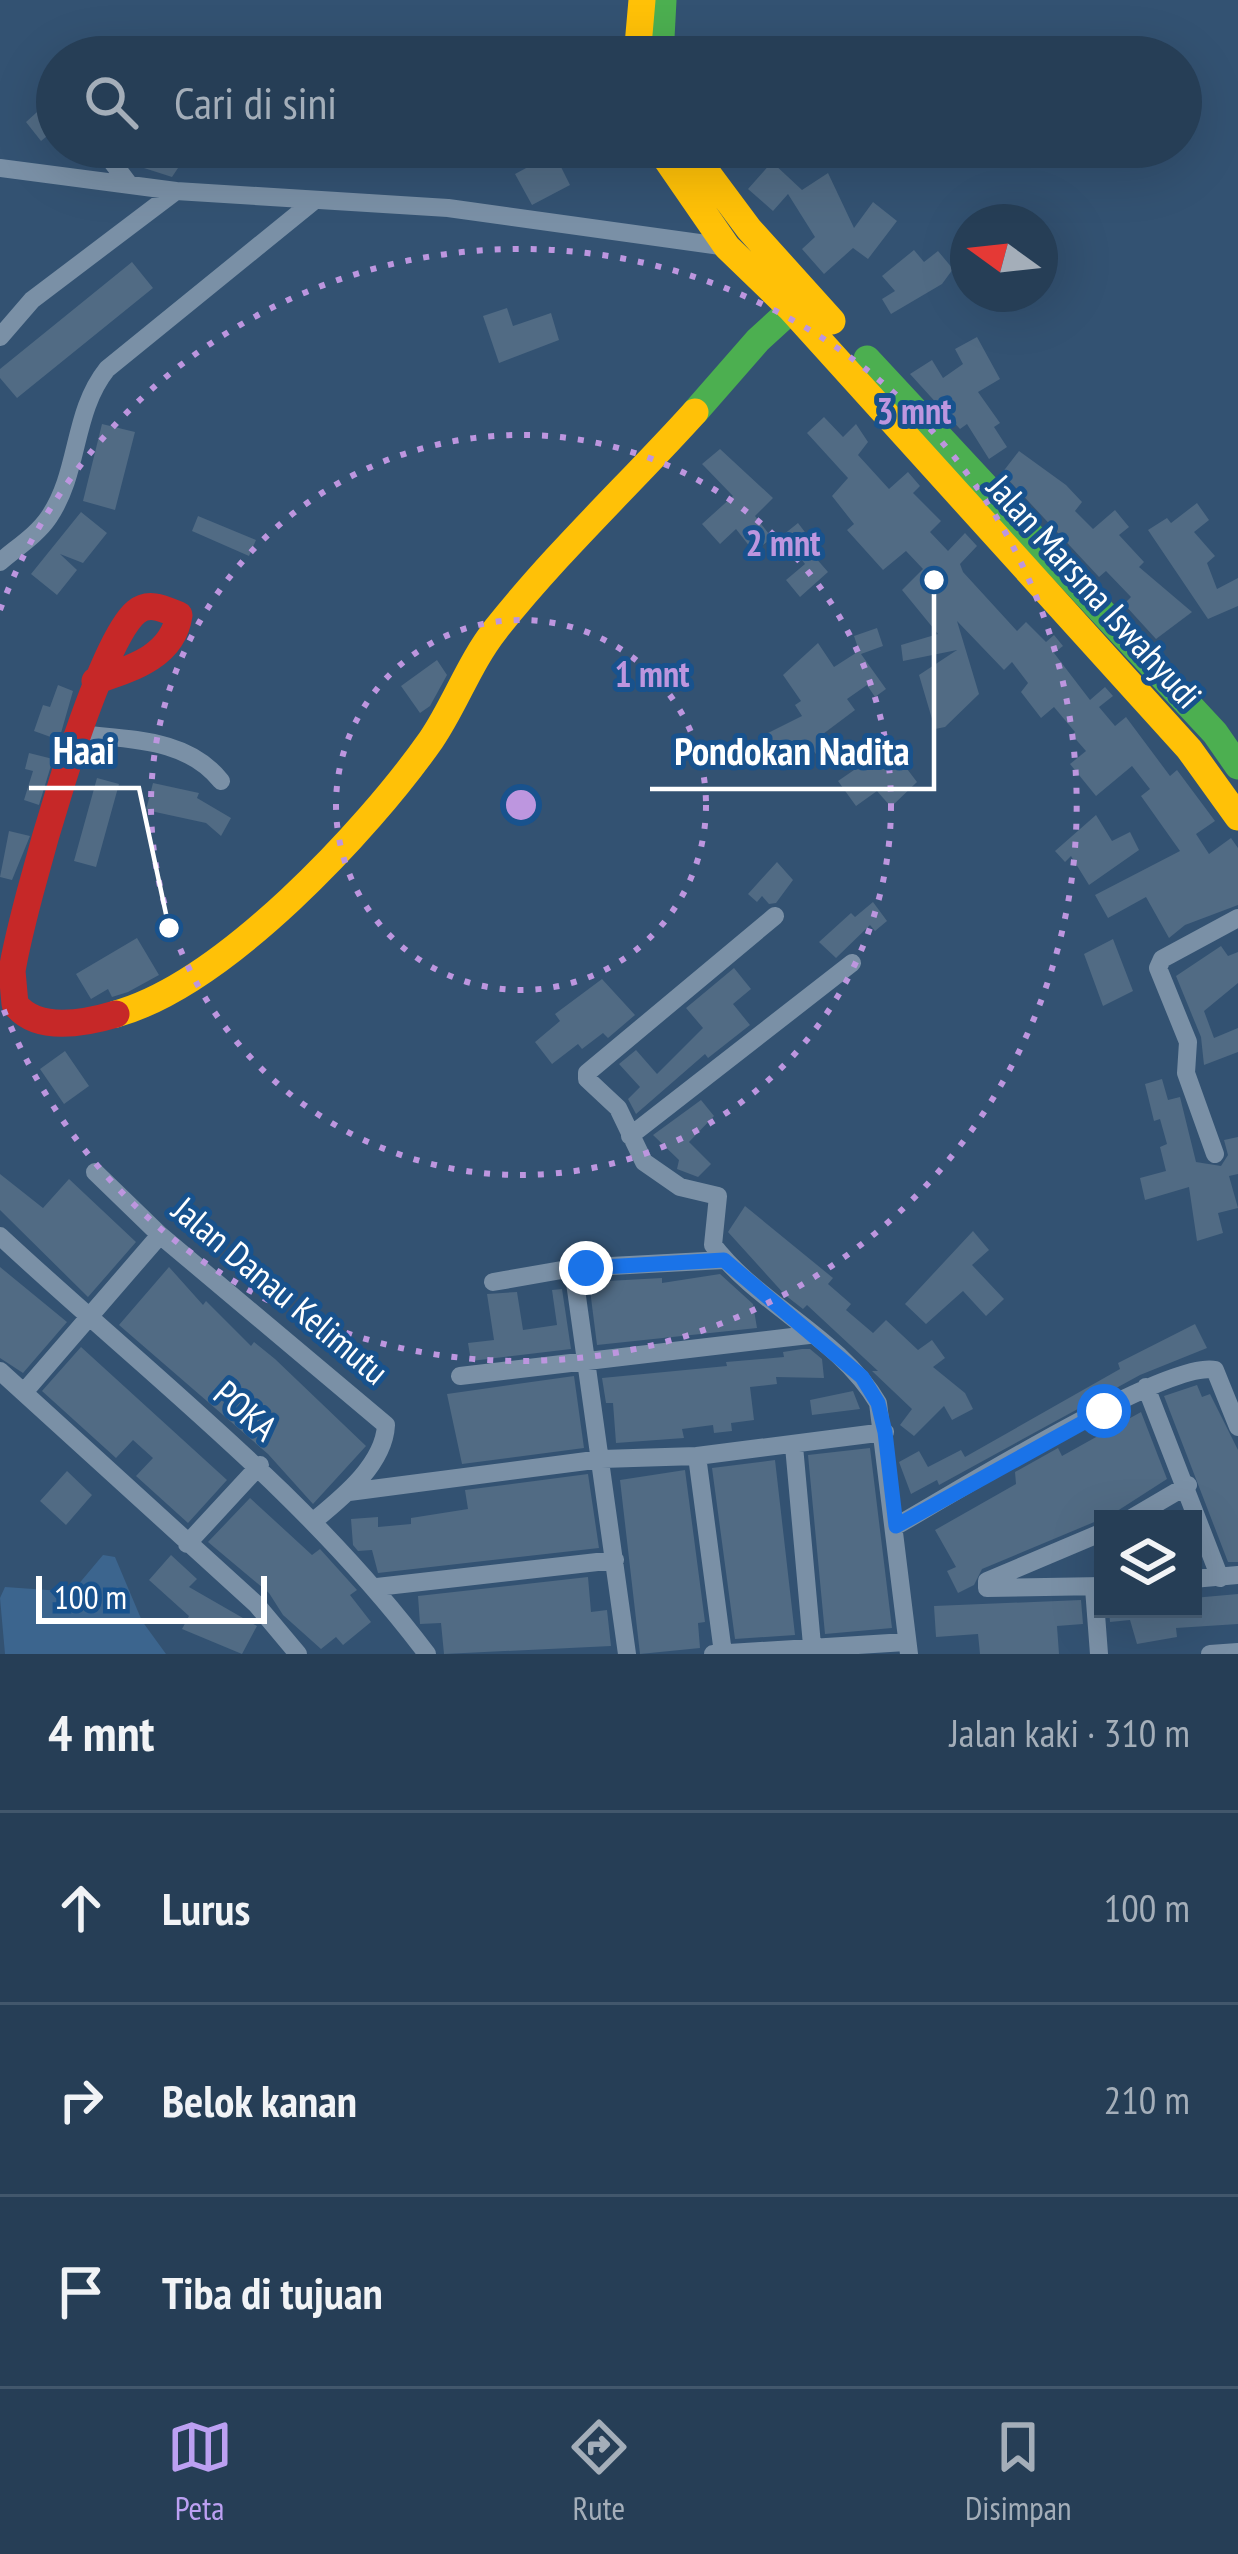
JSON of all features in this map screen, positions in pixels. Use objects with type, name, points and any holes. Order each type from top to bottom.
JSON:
[{"type":"main road","points":[[639,36],[642,0]]},
{"type":"main road","points":[[661,36],[662,0]]},
{"type":"main road","name":"Jalan Marsma Iswahyudi","points":[[676,168],[738,238],[1235,755]]},
{"type":"main road","name":"Jalan Marsma Iswahyudi","points":[[700,168],[738,238]]},
{"type":"main road","points":[[95,681],[11,971],[10,990],[19,1011],[59,1025],[82,1025],[151,1001],[222,958],[302,888],[427,746],[502,622],[800,302]]},
{"type":"main road","name":"Jalan Marsma Iswahyudi","points":[[800,302],[1189,749],[1238,817]]},
{"type":"street","points":[[0,168],[176,191],[448,208],[738,238]]},
{"type":"street","points":[[117,168],[128,183]]},
{"type":"street","points":[[0,337],[32,300],[176,191]]},
{"type":"street","points":[[0,562],[51,514],[66,484],[86,401],[107,368],[315,200]]},
{"type":"street","points":[[80,734],[177,748],[209,766],[220,782]]},
{"type":"street","points":[[712,1654],[812,1645],[908,1648],[878,1403],[862,1377],[724,1260],[711,1236],[718,1196],[664,1177],[636,1154],[618,1108],[587,1073],[776,916]]},
{"type":"street","points":[[1215,1154],[1186,1073],[1188,1042],[1158,968],[1162,959],[1238,918]]},
{"type":"street","points":[[630,1136],[852,963]]},
{"type":"street","name":"Jalan Danau Kelimutu","points":[[95,1172],[160,1235],[386,1425],[385,1442],[349,1492],[315,1520]]},
{"type":"street","points":[[25,1391],[160,1235]]},
{"type":"street","name":"POKA","points":[[0,1236],[260,1465],[376,1587],[427,1654]]},
{"type":"street","points":[[493,1282],[573,1268],[724,1260]]},
{"type":"street","points":[[573,1268],[627,1654]]},
{"type":"street","points":[[460,1376],[585,1357],[809,1335]]},
{"type":"street","points":[[896,1526],[1146,1387],[1195,1368],[1214,1370],[1238,1426]]},
{"type":"street","points":[[0,1371],[256,1604],[298,1654]]},
{"type":"street","points":[[1146,1387],[1229,1577]]},
{"type":"street","points":[[349,1492],[602,1459],[697,1456],[885,1432]]},
{"type":"street","points":[[794,1446],[812,1645]]},
{"type":"street","points":[[697,1456],[724,1653]]},
{"type":"street","points":[[187,1544],[260,1465]]},
{"type":"street","points":[[1145,1510],[1187,1485]]},
{"type":"street","points":[[1094,1536],[985,1586],[1094,1587]]},
{"type":"street","points":[[376,1587],[615,1560]]},
{"type":"street","points":[[1099,1618],[1099,1654]]},
{"type":"street","points":[[1210,1654],[1238,1652]]},
{"type":"water","points":[[103,1555],[115,1557],[142,1621],[166,1654],[5,1654],[0,1598],[5,1587],[62,1591],[77,1586]]},
{"type":"building","points":[[36,113],[36,135],[26,122]]},
{"type":"building","points":[[144,168],[178,168],[172,177]]},
{"type":"building","points":[[526,168],[562,168],[570,185],[532,205],[515,174]]},
{"type":"building","points":[[767,168],[778,168],[802,190],[828,173],[854,228],[873,202],[897,221],[868,259],[853,248],[824,274],[802,249],[815,237],[788,194],[773,211],[748,189]]},
{"type":"building","points":[[914,250],[924,262],[938,251],[950,265],[942,284],[891,314],[882,299],[895,291],[882,276]]},
{"type":"building","points":[[132,262],[153,288],[17,398],[0,378],[0,369]]},
{"type":"building","points":[[507,308],[513,326],[551,313],[559,340],[499,363],[483,316]]},
{"type":"building","points":[[977,337],[1000,379],[978,392],[1000,423],[994,427],[1007,447],[989,459],[967,424],[960,429],[910,374],[932,360],[943,378],[963,364],[955,349]]},
{"type":"building","points":[[824,417],[843,437],[856,424],[868,442],[858,455],[889,489],[908,472],[920,486],[913,493],[941,521],[930,532],[948,551],[965,533],[977,546],[960,564],[963,572],[1017,631],[1026,622],[1046,642],[1054,635],[1063,646],[1054,653],[1090,700],[1105,687],[1113,696],[1099,707],[1115,726],[1126,717],[1170,776],[1177,770],[1215,821],[1196,834],[1209,854],[1231,838],[1238,848],[1238,905],[1185,925],[1169,938],[1146,897],[1108,918],[1095,895],[1180,851],[1141,796],[1150,789],[1132,766],[1096,796],[1070,764],[1086,751],[1072,735],[1075,732],[1054,707],[1041,718],[1021,692],[1028,683],[1012,662],[1004,670],[957,621],[979,694],[945,727],[935,729],[919,675],[957,650],[903,661],[901,645],[938,634],[902,590],[923,569],[906,551],[883,570],[847,530],[854,524],[832,496],[848,478],[807,433]]},
{"type":"building","points":[[102,424],[135,432],[115,510],[83,501]]},
{"type":"building","points":[[720,449],[773,498],[755,516],[772,538],[754,552],[736,529],[720,544],[702,524],[733,496],[702,464]]},
{"type":"building","points":[[1019,451],[1066,485],[1082,502],[1075,511],[1093,529],[1115,510],[1129,527],[1119,535],[1144,562],[1139,567],[1192,612],[1156,639],[1124,604],[1131,597],[1106,571],[1099,577],[1002,473]]},
{"type":"building","points":[[1197,503],[1209,520],[1194,532],[1215,556],[1207,563],[1217,589],[1238,578],[1238,606],[1208,619],[1148,530],[1167,518],[1171,523]]},
{"type":"building","points":[[81,512],[107,533],[83,563],[60,554],[77,570],[57,595],[31,574]]},
{"type":"building","points":[[198,516],[256,540],[249,556],[192,531]]},
{"type":"building","points":[[798,523],[814,544],[808,549],[828,572],[800,597],[786,580],[805,564],[783,535]]},
{"type":"building","points":[[877,628],[883,646],[861,654],[886,689],[875,697],[867,685],[847,699],[855,710],[823,734],[836,752],[822,762],[812,749],[800,762],[787,750],[782,754],[766,734],[802,716],[795,705],[801,701],[783,675],[818,643],[834,667],[859,651],[854,636]]},
{"type":"building","points":[[437,660],[447,675],[430,706],[420,713],[401,686]]},
{"type":"building","points":[[58,685],[73,691],[59,740],[34,731],[43,705],[50,707]]},
{"type":"building","points":[[882,736],[917,782],[891,807],[877,791],[856,806],[838,781],[854,770],[849,762]]},
{"type":"building","points":[[29,753],[53,759],[39,805],[24,800],[33,771],[25,769]]},
{"type":"building","points":[[97,778],[119,784],[96,867],[74,861]]},
{"type":"building","points":[[153,783],[199,793],[197,798],[231,818],[221,836],[206,823],[146,810]]},
{"type":"building","points":[[1096,815],[1112,841],[1130,832],[1139,850],[1089,885],[1071,856],[1065,862],[1055,851]]},
{"type":"building","points":[[9,831],[30,836],[12,880],[0,877]]},
{"type":"building","points":[[777,862],[793,880],[776,903],[769,904],[762,896],[757,902],[748,894]]},
{"type":"building","points":[[873,902],[887,921],[875,931],[870,925],[836,958],[819,942],[851,913],[855,917]]},
{"type":"building","points":[[137,938],[159,975],[128,992],[112,997],[108,989],[91,999],[76,974]]},
{"type":"building","points":[[1113,939],[1133,991],[1103,1006],[1084,954]]},
{"type":"building","points":[[1221,946],[1228,956],[1238,952],[1238,983],[1204,1011],[1214,1038],[1238,1028],[1238,1052],[1204,1065],[1201,1037],[1176,976]]},
{"type":"building","points":[[734,968],[751,989],[733,1004],[750,1025],[708,1058],[705,1054],[636,1114],[628,1099],[640,1087],[619,1064],[636,1050],[657,1074],[703,1028],[686,1008]]},
{"type":"building","points":[[602,979],[635,1015],[608,1038],[603,1033],[582,1049],[578,1044],[552,1064],[535,1042],[560,1021],[555,1014]]},
{"type":"building","points":[[65,1051],[89,1086],[64,1104],[40,1069]]},
{"type":"building","points":[[1162,1079],[1168,1100],[1180,1097],[1196,1162],[1221,1166],[1228,1155],[1224,1140],[1238,1137],[1238,1174],[1229,1176],[1238,1208],[1218,1213],[1223,1233],[1197,1241],[1189,1187],[1145,1200],[1140,1178],[1166,1171],[1160,1147],[1167,1144],[1160,1119],[1154,1121],[1145,1084]]},
{"type":"building","points":[[701,1100],[714,1116],[689,1142],[711,1164],[698,1177],[677,1169],[679,1160],[653,1135]]},
{"type":"building","points":[[0,1174],[43,1208],[69,1179],[136,1242],[88,1297],[0,1210]]},
{"type":"building","points":[[745,1206],[833,1278],[828,1284],[851,1304],[846,1310],[873,1333],[886,1320],[918,1350],[932,1340],[945,1358],[933,1367],[965,1393],[973,1409],[952,1420],[944,1406],[914,1436],[900,1425],[912,1409],[807,1305],[803,1309],[785,1295],[728,1232]]},
{"type":"building","points":[[973,1231],[989,1250],[972,1265],[1004,1299],[986,1316],[963,1291],[926,1324],[905,1304]]},
{"type":"building","points":[[0,1267],[67,1322],[23,1373],[0,1358]]},
{"type":"building","points":[[169,1267],[203,1305],[206,1301],[251,1346],[254,1342],[275,1359],[366,1446],[313,1504],[268,1454],[119,1325]]},
{"type":"building","points":[[720,1274],[753,1304],[757,1328],[597,1345],[589,1282],[662,1278],[662,1283]]},
{"type":"building","points":[[562,1289],[571,1349],[471,1361],[468,1343],[494,1340],[487,1294],[517,1292],[523,1330],[557,1325],[552,1290]]},
{"type":"building","points":[[1195,1324],[1207,1348],[1140,1375],[939,1485],[937,1480],[911,1494],[899,1462],[919,1451],[928,1467],[961,1450],[965,1457],[1120,1369],[1118,1363]]},
{"type":"building","points":[[81,1347],[227,1480],[188,1523],[136,1476],[153,1458],[133,1440],[116,1458],[42,1391]]},
{"type":"building","points":[[810,1349],[822,1359],[824,1378],[776,1377],[777,1384],[750,1387],[754,1420],[731,1423],[732,1431],[714,1433],[713,1425],[682,1429],[684,1438],[616,1443],[613,1403],[606,1403],[602,1378],[727,1366],[726,1362],[784,1357],[783,1352]]},
{"type":"building","points":[[574,1376],[584,1448],[462,1464],[447,1394]]},
{"type":"building","points":[[1197,1385],[1202,1397],[1210,1394],[1238,1450],[1238,1562],[1228,1562],[1164,1396]]},
{"type":"building","points":[[853,1391],[860,1409],[812,1415],[810,1400]]},
{"type":"building","points":[[1141,1412],[1167,1479],[1119,1510],[1094,1510],[1094,1522],[982,1569],[974,1585],[958,1593],[947,1571],[956,1567],[935,1530],[1016,1484],[1015,1472],[1058,1448],[1062,1456]]},
{"type":"building","points":[[870,1448],[892,1628],[825,1634],[808,1455]]},
{"type":"building","points":[[775,1460],[795,1635],[735,1639],[712,1468]]},
{"type":"building","points":[[685,1470],[705,1622],[698,1623],[700,1648],[640,1654],[620,1480]]},
{"type":"building","points":[[67,1471],[92,1495],[66,1525],[40,1501]]},
{"type":"building","points":[[588,1474],[599,1548],[378,1573],[372,1550],[358,1551],[353,1545],[351,1519],[378,1517],[378,1527],[411,1524],[411,1518],[468,1509],[465,1490]]},
{"type":"building","points":[[250,1498],[312,1555],[320,1549],[357,1590],[350,1595],[371,1622],[343,1645],[336,1637],[321,1649],[283,1615],[269,1593],[208,1542]]},
{"type":"building","points":[[171,1555],[197,1579],[189,1587],[257,1626],[242,1654],[182,1629],[189,1616],[149,1580]]},
{"type":"building","points":[[588,1577],[591,1612],[607,1610],[611,1646],[444,1654],[441,1623],[420,1624],[418,1596]]},
{"type":"building","points":[[1238,1594],[1238,1624],[1176,1628],[1177,1637],[1137,1644],[1130,1620],[1110,1622],[1110,1618],[1202,1618],[1202,1597]]},
{"type":"building","points":[[1081,1600],[1083,1624],[1057,1626],[1059,1654],[980,1654],[978,1634],[936,1637],[934,1606]]},
{"type":"traffic: fast","points":[[661,36],[663,0]]},
{"type":"traffic: fast","points":[[695,412],[758,340],[805,297]]},
{"type":"traffic: fast","points":[[867,359],[1215,733],[1238,766]]},
{"type":"traffic: slow","points":[[639,36],[642,0]]},
{"type":"traffic: slow","points":[[672,168],[727,247],[790,308],[1189,749],[1238,817]]},
{"type":"traffic: slow","points":[[704,168],[749,229],[832,321]]},
{"type":"traffic: slow","points":[[116,1014],[202,971],[246,938],[332,859],[431,740],[496,629],[695,412]]},
{"type":"traffic: jam","points":[[95,681],[108,676],[122,672],[135,666],[159,651],[179,615],[141,609],[119,635],[101,674],[81,724],[45,839],[12,971],[15,1004],[36,1019],[77,1022],[116,1014]]},
{"type":"place","name":"Pondokan Nadita","points":[[934,580]]},
{"type":"place","name":"Haai","points":[[169,928]]},
{"type":"route","points":[[586,1268],[724,1260],[809,1335],[834,1350],[862,1377],[878,1403],[896,1526],[1104,1411]]}]
